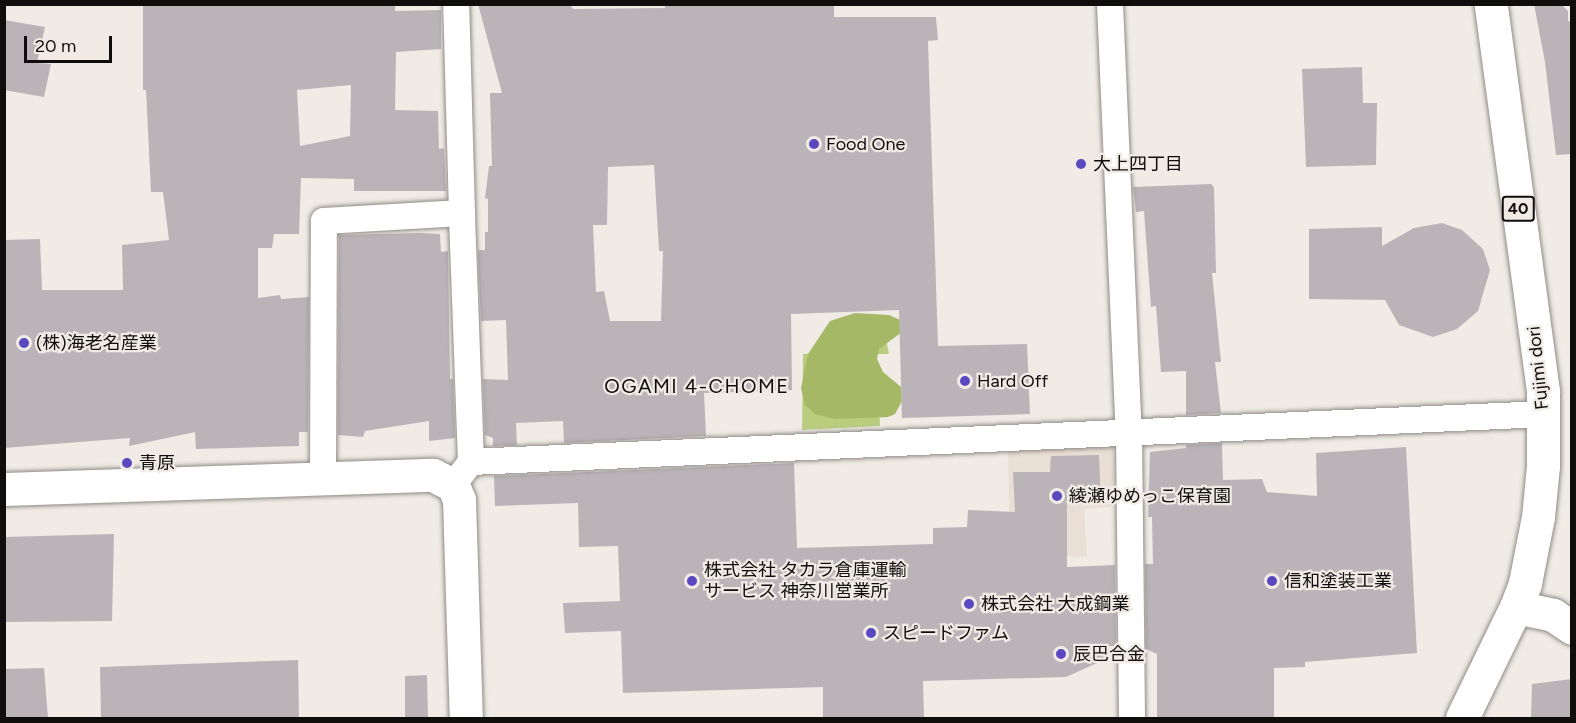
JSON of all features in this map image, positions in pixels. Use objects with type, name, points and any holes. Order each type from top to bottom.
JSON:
[{"type":"street","points":[[456,4],[462,213],[462,474],[459,500],[466,718]]},
{"type":"street","points":[[1110,4],[1129,432],[1132,718]]},
{"type":"street","name":"Fujimi dori","points":[[1462,718],[1516,607],[1531,555],[1538,517],[1544,414],[1491,4]]},
{"type":"street","points":[[324,479],[324,221],[462,213]]},
{"type":"street","points":[[4,489],[462,474],[1129,432],[1544,414]]},
{"type":"street","points":[[1516,607],[1553,615],[1572,628]]},
{"type":"shaded area","points":[[1113,446],[1114,506],[1084,509],[1087,557],[1010,556],[1008,449]]},
{"type":"green space","points":[[855,313],[889,315],[900,320],[902,332],[879,349],[877,359],[883,372],[901,387],[902,401],[895,414],[888,417],[835,419],[815,414],[805,405],[801,388],[808,354],[830,321]]},
{"type":"green space","points":[[885,335],[889,354],[876,354],[880,426],[802,430],[803,354],[845,351]]},
{"type":"building","points":[[143,4],[395,4],[395,11],[441,10],[441,49],[396,52],[395,110],[438,111],[439,149],[444,148],[446,191],[354,191],[354,179],[301,178],[299,234],[274,234],[272,248],[258,248],[258,298],[280,295],[281,299],[309,297],[308,432],[299,432],[299,446],[196,449],[195,432],[129,446],[130,438],[4,448],[4,240],[40,239],[42,290],[123,290],[122,245],[169,240],[163,192],[151,192],[146,90],[143,90]],"holes":[[[351,85],[350,136],[300,146],[297,90]]]},
{"type":"building","points":[[478,4],[570,4],[573,9],[665,8],[665,4],[834,4],[834,17],[936,17],[938,40],[928,41],[938,346],[1027,344],[1030,414],[902,418],[899,310],[791,314],[792,390],[704,393],[706,436],[564,443],[563,421],[516,423],[517,445],[493,446],[493,438],[485,435],[483,379],[508,380],[506,320],[481,321],[478,254],[479,250],[485,250],[485,232],[488,232],[488,199],[485,198],[489,166],[492,166],[490,93],[502,93]],"holes":[[[654,165],[659,251],[663,251],[661,321],[610,321],[604,291],[596,292],[593,225],[607,225],[608,167]]]},
{"type":"building","points":[[1534,4],[1561,4],[1568,11],[1568,21],[1572,22],[1572,154],[1556,155],[1545,62]]},
{"type":"building","points":[[4,20],[45,27],[37,63],[51,64],[44,97],[4,90]]},
{"type":"building","points":[[1362,67],[1363,103],[1377,103],[1376,165],[1306,167],[1302,69]]},
{"type":"building","points":[[1211,184],[1214,187],[1216,273],[1212,273],[1221,362],[1215,362],[1221,413],[1186,415],[1186,371],[1161,372],[1156,306],[1151,307],[1144,211],[1136,212],[1133,187]]},
{"type":"building","points":[[1442,223],[1462,230],[1483,249],[1490,270],[1478,311],[1457,329],[1433,337],[1399,325],[1385,300],[1309,299],[1309,229],[1382,227],[1382,246],[1414,228]]},
{"type":"building","points":[[440,234],[441,252],[448,251],[450,379],[453,379],[455,438],[429,441],[429,421],[365,431],[363,437],[338,435],[339,235]]},
{"type":"building","points":[[1222,443],[1223,480],[1262,479],[1267,492],[1317,496],[1316,453],[1406,447],[1417,653],[1305,662],[1305,667],[1274,668],[1274,718],[1157,718],[1157,654],[1146,649],[1145,564],[1153,564],[1152,517],[1148,517],[1150,452],[1186,448],[1186,445]]},
{"type":"building","points":[[1099,455],[1101,499],[1067,496],[1067,567],[1115,565],[1116,646],[1106,646],[1106,659],[1066,677],[923,681],[924,718],[823,718],[823,687],[623,693],[621,631],[565,633],[563,603],[620,601],[618,546],[579,547],[578,503],[495,506],[494,476],[794,463],[797,548],[933,544],[933,528],[967,527],[968,510],[1015,512],[1013,472],[1050,472],[1051,456]]},
{"type":"building","points":[[114,534],[112,621],[4,622],[4,537]]},
{"type":"building","points":[[298,660],[299,718],[101,718],[100,667]]},
{"type":"building","points":[[44,668],[48,718],[4,718],[4,669]]},
{"type":"building","points":[[427,675],[428,718],[405,718],[405,676]]},
{"type":"building","points":[[1572,679],[1572,718],[1531,718],[1532,684]]},
{"type":"place","name":"Food One","points":[[814,144]]},
{"type":"place","name":"大上四丁目","points":[[1081,164]]},
{"type":"place","name":"(株)海老名産業","points":[[24,343]]},
{"type":"place","name":"Hard Off","points":[[965,381]]},
{"type":"place","name":"青原","points":[[127,463]]},
{"type":"place","name":"綾瀬ゆめっこ保育園","points":[[1057,496]]},
{"type":"place","name":"株式会社 タカラ倉庫運輸 サービス 神奈川営業所","points":[[692,581]]},
{"type":"place","name":"信和塗装工業","points":[[1272,581]]},
{"type":"place","name":"株式会社 大成鋼業","points":[[969,604]]},
{"type":"place","name":"スピードファム","points":[[871,633]]},
{"type":"place","name":"辰巴合金","points":[[1061,654]]},
{"type":"district","name":"OGAMI 4-CHOME","points":[[697,386]]}]
